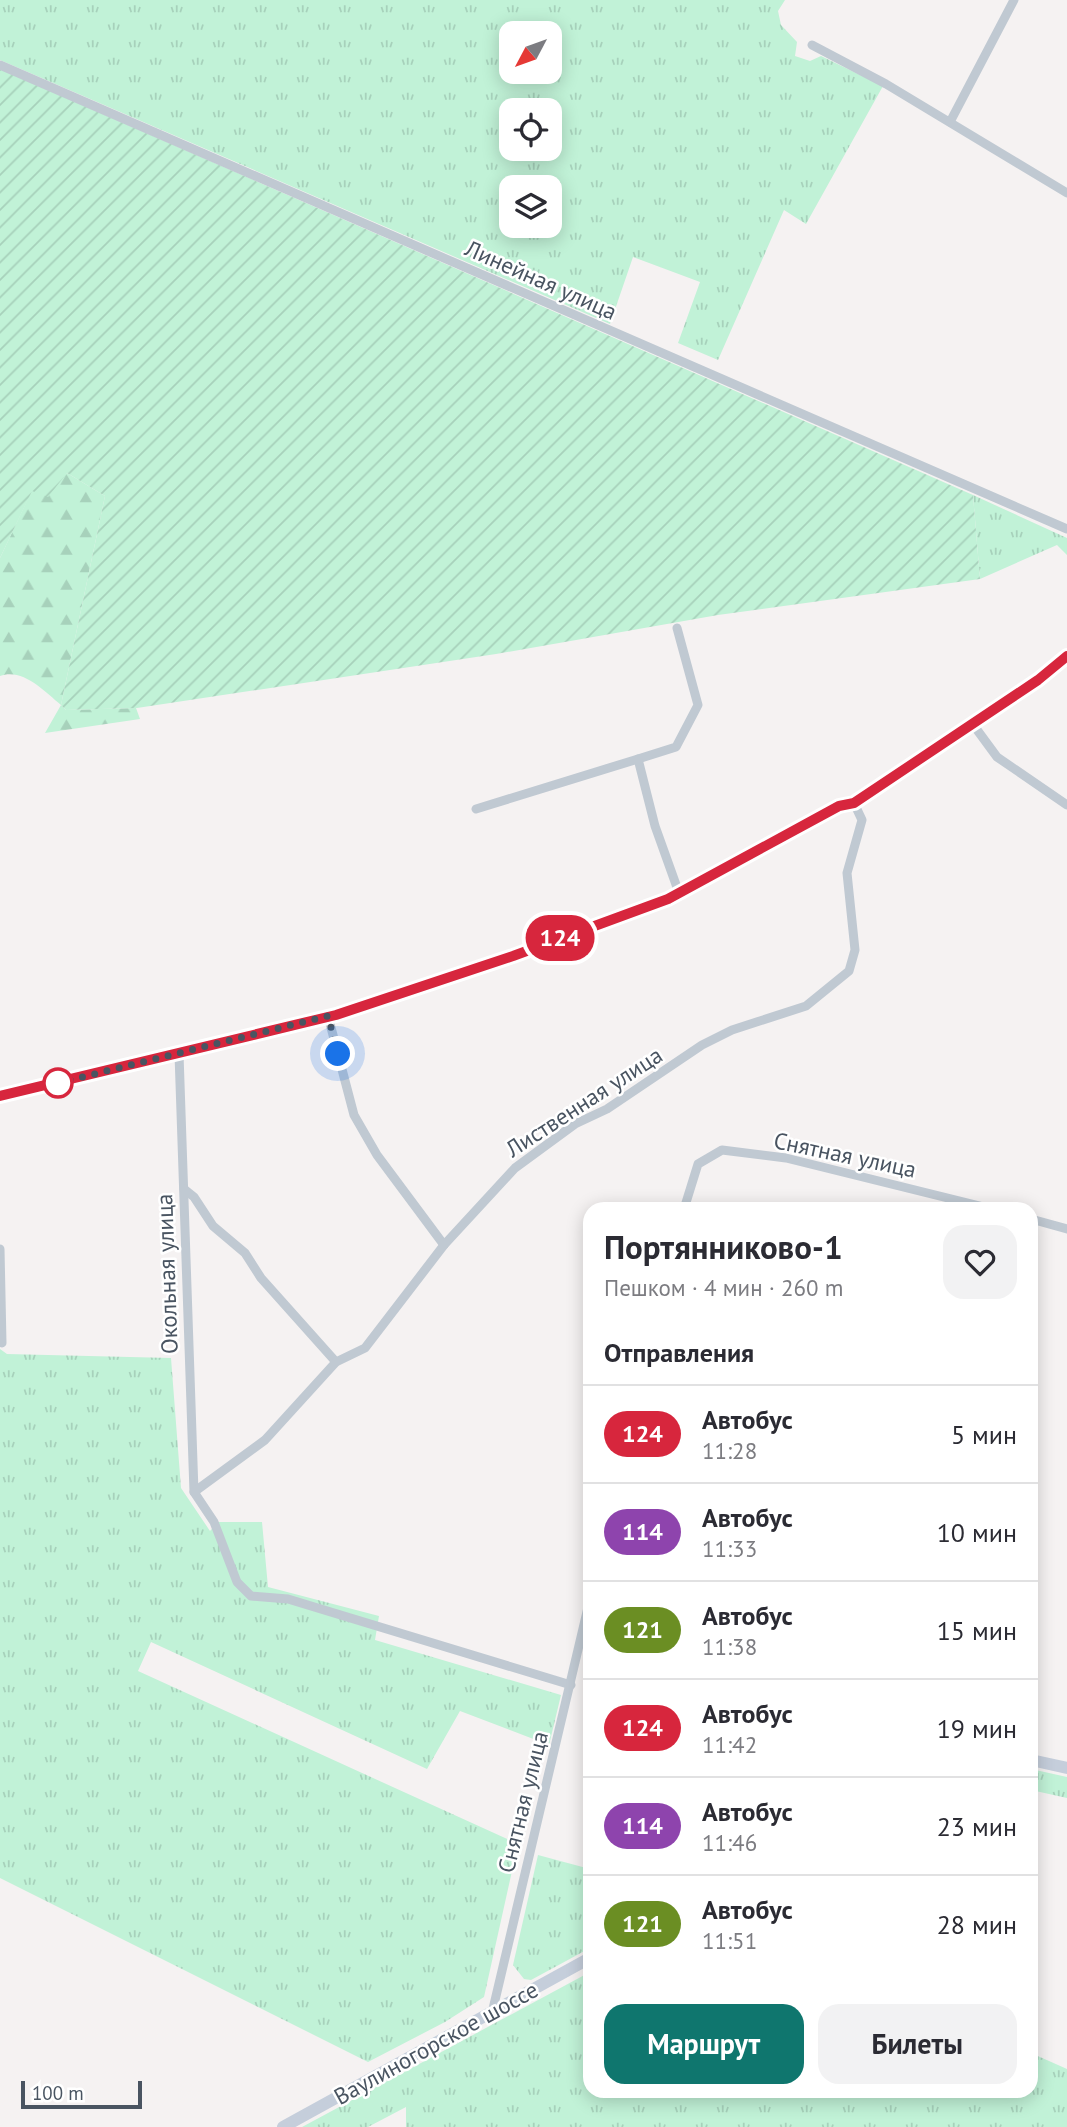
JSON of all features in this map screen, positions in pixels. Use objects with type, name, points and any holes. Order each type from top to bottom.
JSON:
[{"type":"street","points":[[950,122],[1014,0]]},
{"type":"street","points":[[812,45],[950,122],[1067,193]]},
{"type":"street","name":"Линейная улица","points":[[0,65],[1067,529]]},
{"type":"street","points":[[476,809],[676,747],[698,705],[677,628]]},
{"type":"street","points":[[0,1096],[328,1016],[513,956],[679,893],[839,806],[854,803],[1038,680],[1067,656]]},
{"type":"street","points":[[972,723],[998,757],[1067,805]]},
{"type":"street","points":[[638,759],[655,826],[679,893]]},
{"type":"street","name":"Лиственная улица","points":[[194,1492],[265,1440],[335,1362],[365,1348],[444,1245],[515,1168],[575,1124],[607,1108],[702,1045],[732,1030],[806,1006],[849,971],[855,950],[847,873],[862,820],[854,803]]},
{"type":"street","points":[[328,1016],[354,1115],[377,1155],[444,1245]]},
{"type":"street","name":"Окольная улица","points":[[178,1054],[194,1492]]},
{"type":"street","name":"Снятная улица","points":[[686,1202],[698,1164],[722,1150],[786,1158],[964,1202]]},
{"type":"street","points":[[184,1189],[194,1197],[213,1226],[245,1253],[261,1278],[335,1362]]},
{"type":"street","points":[[1038,1221],[1067,1229]]},
{"type":"street","points":[[0,1249],[2,1343]]},
{"type":"street","points":[[194,1492],[214,1522],[237,1582],[251,1596],[288,1599],[571,1685]]},
{"type":"street","name":"Снятная улица","points":[[491,2015],[583,1631]]},
{"type":"street","points":[[1038,1762],[1067,1768]]},
{"type":"street","name":"Ваулиногорское шоссе","points":[[283,2127],[583,1962]]},
{"type":"green space","points":[[0,0],[785,0],[778,11],[781,25],[797,42],[795,56],[810,61],[821,56],[883,86],[806,224],[784,210],[718,360],[678,343],[700,282],[633,257],[610,324],[0,60]]},
{"type":"green space","points":[[0,69],[973,495],[980,579],[718,615],[496,654],[137,708],[66,710],[61,705],[105,496],[67,473],[48,497],[32,491],[0,558]]},
{"type":"green space","points":[[67,473],[105,496],[61,705],[25,678],[9,674],[0,676],[0,558],[32,490]]},
{"type":"green space","points":[[973,495],[1067,538],[1067,555],[1057,545],[980,579]]},
{"type":"green space","points":[[61,705],[66,710],[136,708],[140,719],[45,733]]},
{"type":"green space","points":[[0,1349],[7,1354],[171,1358],[181,1488],[210,1531],[218,1522],[262,1522],[268,1587],[379,1616],[375,1640],[561,1695],[549,1745],[460,1711],[427,1769],[151,1642],[138,1671],[518,1844],[484,1997],[445,2022],[368,2062],[0,1878]]},
{"type":"green space","points":[[1038,1771],[1067,1777],[1067,1798],[1038,1792]]},
{"type":"green space","points":[[538,1855],[583,1867],[583,1952],[531,1980],[524,1979],[513,1965]]},
{"type":"green space","points":[[583,1976],[583,2098],[1038,2098],[1038,2056],[1067,2069],[1067,2127],[406,2127],[406,2107],[368,2127],[302,2127]]},
{"type":"bus line","name":"124","points":[[0,1096],[336,1015],[513,956],[668,899],[839,806],[854,803],[1038,680],[1067,656]]},
{"type":"route","points":[[58,1083],[328,1016],[338,1054]]}]
